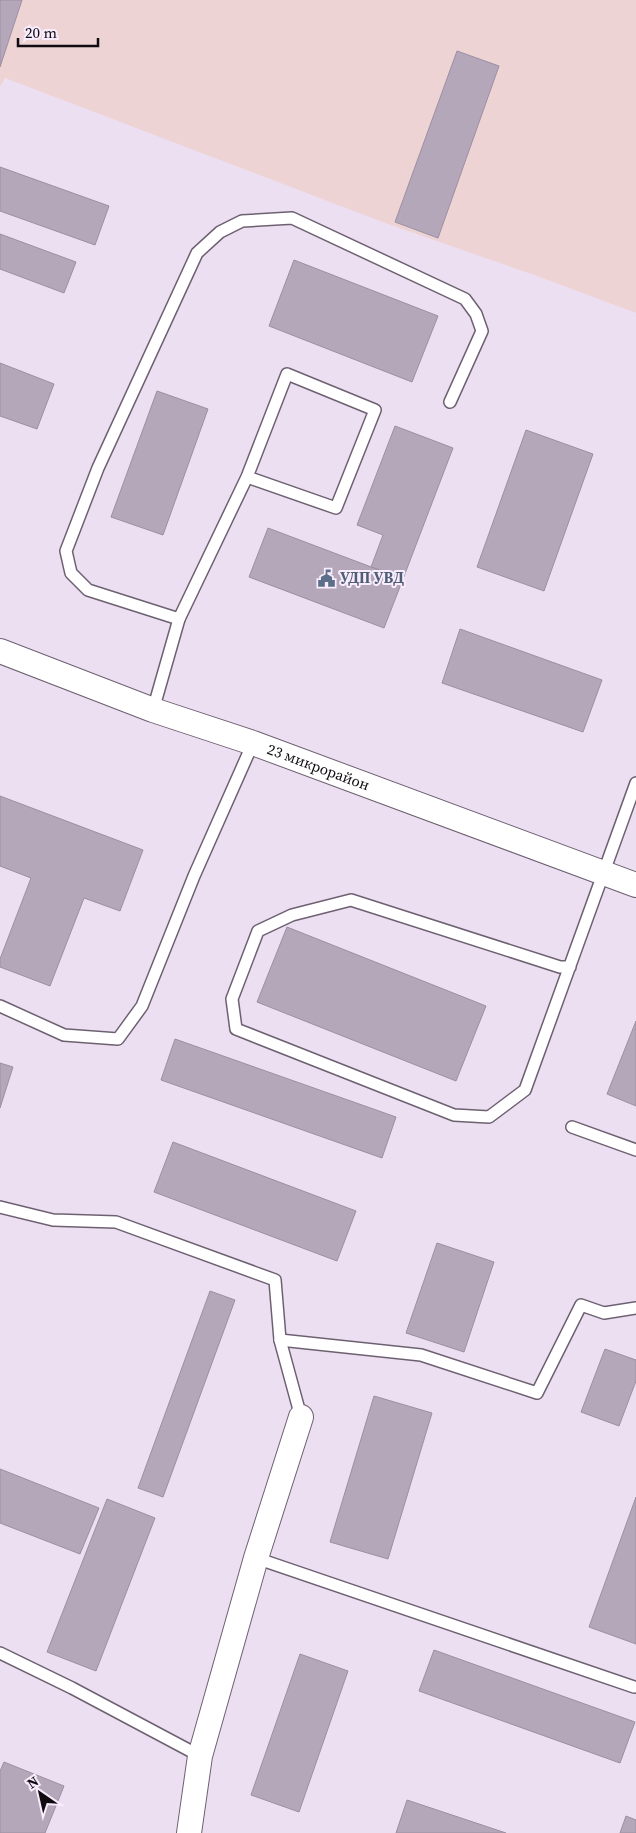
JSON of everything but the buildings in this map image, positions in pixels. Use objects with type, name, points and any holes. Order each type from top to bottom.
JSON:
[{"type":"street","name":"23 микрорайон","points":[[0,651],[153,710],[253,743],[636,885]]},
{"type":"street","points":[[189,1833],[200,1756],[256,1558],[301,1418]]},
{"type":"lane","points":[[179,619],[88,590],[71,572],[66,551],[98,468],[197,253],[220,232],[242,221],[292,218],[465,299],[476,314],[482,331],[450,402]]},
{"type":"lane","points":[[153,710],[179,619],[247,477],[288,374],[374,410],[336,508],[247,477]]},
{"type":"lane","points":[[0,1006],[64,1034],[118,1039],[142,1006],[194,876],[253,743]]},
{"type":"lane","points":[[570,966],[560,967],[351,900],[292,915],[258,930],[232,999],[236,1029],[454,1115],[489,1117],[525,1090],[570,966],[603,873],[636,783]]},
{"type":"lane","points":[[572,1127],[636,1150]]},
{"type":"lane","points":[[0,1207],[54,1220],[116,1222],[275,1280],[280,1340],[301,1418]]},
{"type":"lane","points":[[280,1340],[421,1355],[537,1392],[581,1305],[604,1312],[636,1308]]},
{"type":"lane","points":[[256,1558],[634,1687]]},
{"type":"lane","points":[[0,1654],[72,1688],[200,1756]]},
{"type":"shaded area","points":[[0,0],[636,0],[636,313],[388,224],[5,78],[0,87]]},
{"type":"place","name":"УДП УВД","points":[[326,578]]}]
